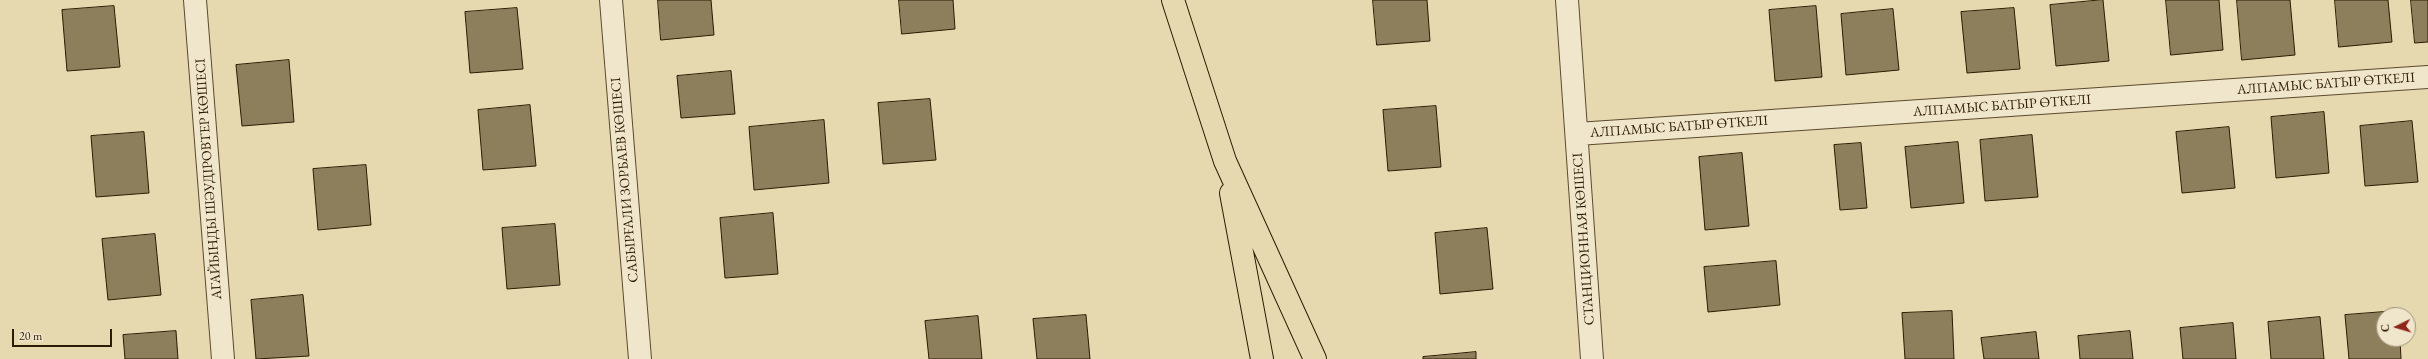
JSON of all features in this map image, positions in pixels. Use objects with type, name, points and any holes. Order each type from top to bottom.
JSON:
[{"type":"main road","points":[[1172,0],[1225,161],[1316,354]]},
{"type":"main road","points":[[1225,161],[1261,357]]},
{"type":"street","name":"АГАЙЫНДЫ ШӘУДІРОВТЕР КӨШЕСI","points":[[195,0],[223,359]]},
{"type":"street","name":"САБЫРҒАЛИ ЗОРБАЕВ КӨШЕСІ","points":[[611,0],[640,359]]},
{"type":"street","name":"СТАНЦИОННАЯ КӨШЕСІ","points":[[1567,0],[1592,359]]},
{"type":"street","name":"АЛПАМЫС БАТЫР ӨТКЕЛІ","points":[[1577,134],[2428,77]]},
{"type":"building","points":[[658,0],[711,0],[714,35],[661,40]]},
{"type":"building","points":[[899,0],[953,0],[955,29],[902,34]]},
{"type":"building","points":[[1373,0],[1427,0],[1430,41],[1377,45]]},
{"type":"building","points":[[2103,0],[2109,61],[2056,66],[2050,5]]},
{"type":"building","points":[[2166,0],[2219,0],[2223,50],[2171,55]]},
{"type":"building","points":[[2237,0],[2290,0],[2295,55],[2242,60]]},
{"type":"building","points":[[2335,0],[2388,0],[2392,42],[2339,47]]},
{"type":"building","points":[[2411,0],[2428,0],[2428,42],[2415,43]]},
{"type":"building","points":[[114,6],[120,67],[67,71],[62,10]]},
{"type":"building","points":[[1816,6],[1822,77],[1775,81],[1769,10]]},
{"type":"building","points":[[517,8],[523,69],[470,73],[465,12]]},
{"type":"building","points":[[2014,8],[2020,69],[1967,73],[1961,12]]},
{"type":"building","points":[[1893,9],[1899,70],[1846,75],[1841,14]]},
{"type":"building","points":[[289,60],[294,122],[242,126],[236,65]]},
{"type":"building","points":[[731,71],[735,114],[681,118],[677,76]]},
{"type":"building","points":[[930,99],[936,160],[883,164],[878,103]]},
{"type":"building","points":[[530,105],[536,166],[483,170],[478,110]]},
{"type":"building","points":[[1436,106],[1441,167],[1388,171],[1383,110]]},
{"type":"building","points":[[2324,112],[2329,173],[2276,178],[2271,117]]},
{"type":"building","points":[[824,120],[829,183],[754,190],[749,127]]},
{"type":"building","points":[[2412,121],[2418,182],[2365,186],[2360,126]]},
{"type":"building","points":[[2229,127],[2235,188],[2182,193],[2176,132]]},
{"type":"building","points":[[144,132],[149,193],[96,197],[91,136]]},
{"type":"building","points":[[2032,135],[2038,197],[1985,201],[1980,140]]},
{"type":"building","points":[[1958,142],[1964,203],[1911,208],[1905,147]]},
{"type":"building","points":[[1861,143],[1867,208],[1840,210],[1834,145]]},
{"type":"building","points":[[1742,153],[1749,226],[1705,230],[1699,157]]},
{"type":"building","points":[[366,165],[371,225],[318,230],[313,169]]},
{"type":"building","points":[[773,213],[778,274],[725,278],[720,218]]},
{"type":"building","points":[[555,224],[560,285],[507,289],[502,228]]},
{"type":"building","points":[[1487,228],[1493,289],[1440,294],[1435,233]]},
{"type":"building","points":[[155,234],[161,295],[108,300],[102,239]]},
{"type":"building","points":[[1776,261],[1780,305],[1708,312],[1704,267]]},
{"type":"building","points":[[303,295],[309,356],[256,359],[251,300]]},
{"type":"building","points":[[1952,311],[1954,359],[1905,359],[1902,313]]},
{"type":"building","points":[[2376,313],[2376,347],[2400,347],[2401,359],[2349,359],[2345,315]]},
{"type":"building","points":[[1086,315],[1090,359],[1037,359],[1033,319]]},
{"type":"building","points":[[978,316],[982,359],[929,359],[925,321]]},
{"type":"building","points":[[2320,317],[2324,359],[2271,359],[2268,322]]},
{"type":"building","points":[[2233,323],[2236,359],[2183,359],[2180,328]]},
{"type":"building","points":[[176,331],[178,359],[125,359],[123,335]]},
{"type":"building","points":[[2130,331],[2133,359],[2080,359],[2078,336]]},
{"type":"building","points":[[2036,332],[2039,359],[1984,359],[1981,338]]},
{"type":"building","points":[[1476,352],[1476,359],[1423,359],[1423,357]]}]
